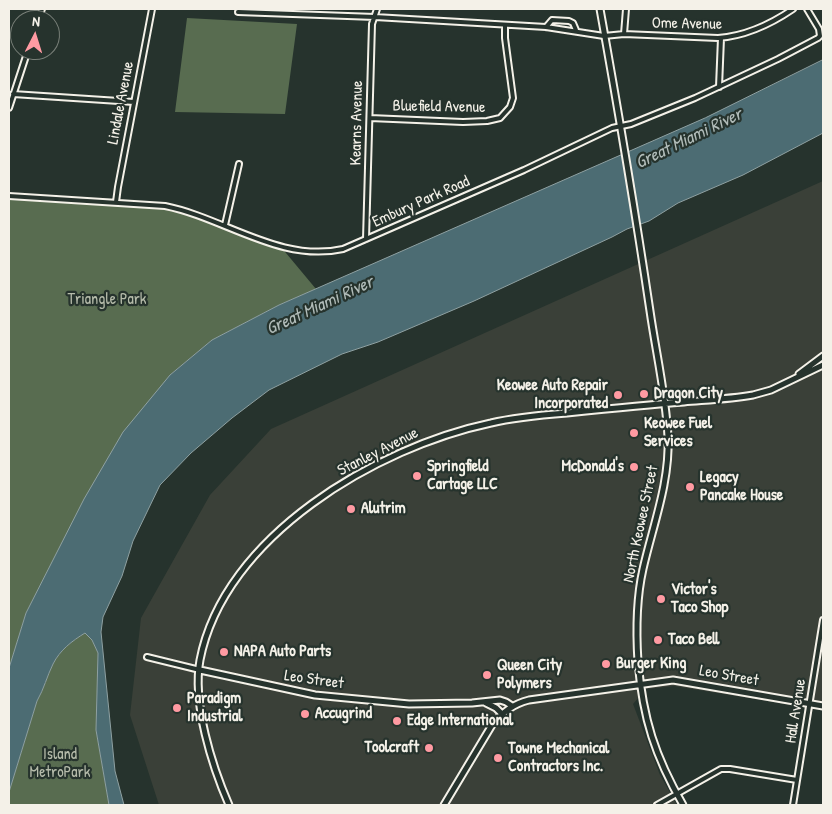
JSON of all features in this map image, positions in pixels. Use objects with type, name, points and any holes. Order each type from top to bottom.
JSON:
[{"type":"street","name":"Lindale Avenue","points":[[116,202],[152,9]]},
{"type":"street","name":"Kearns Avenue","points":[[366,239],[372,24],[377,9]]},
{"type":"street","name":"North Keowee Street","points":[[600,9],[630,182],[668,436],[667,469],[642,572],[638,604],[636,639],[640,685],[645,715],[655,748],[683,805]]},
{"type":"street","points":[[624,34],[626,9]]},
{"type":"street","name":"Ome Avenue","points":[[576,30],[604,36],[624,34],[721,38],[755,30],[794,9]]},
{"type":"street","name":"Embury Park Road","points":[[9,196],[171,207],[225,225],[281,247],[304,252],[334,251],[350,246],[524,170],[612,128],[631,124],[778,60],[820,36],[807,9]]},
{"type":"street","points":[[238,12],[375,17],[576,30],[573,23],[561,20],[552,20],[546,27]]},
{"type":"street","name":"Bluefield Avenue","points":[[370,118],[450,122],[487,121],[500,118],[510,107],[513,98],[505,26]]},
{"type":"street","points":[[719,87],[721,38]]},
{"type":"street","points":[[9,108],[25,60]]},
{"type":"street","points":[[13,94],[20,96],[134,102]]},
{"type":"street","points":[[225,225],[239,164]]},
{"type":"street","name":"Stanley Avenue","points":[[797,376],[823,356]]},
{"type":"street","name":"Stanley Avenue","points":[[229,805],[214,768],[205,732],[200,698],[201,656],[215,617],[229,591],[252,560],[274,536],[302,512],[341,484],[399,452],[436,438],[488,423],[534,416],[752,395],[779,386],[823,365]]},
{"type":"street","name":"Hall Avenue","points":[[793,805],[823,620]]},
{"type":"street","name":"Leo Street","points":[[147,657],[315,695],[408,704],[482,703],[500,700],[512,706]]},
{"type":"street","name":"Leo Street","points":[[482,703],[493,706],[502,714],[512,706],[538,698],[679,681],[823,706]]},
{"type":"street","points":[[444,805],[486,732],[502,714]]},
{"type":"street","points":[[656,805],[712,773],[725,769],[797,780]]},
{"type":"shaded area","points":[[823,181],[823,710],[674,686],[646,689],[633,704],[660,775],[677,805],[159,805],[130,715],[141,618],[210,495],[271,429]]},
{"type":"green space","points":[[187,18],[297,24],[285,114],[175,112]]},
{"type":"green space","name":"Triangle Park","points":[[9,196],[177,208],[281,247],[316,289],[279,305],[212,340],[170,375],[49,569],[26,613],[9,668]]},
{"type":"green space","name":"Island MetroPark","points":[[85,633],[92,640],[98,653],[96,730],[109,805],[9,805],[9,792],[37,701],[51,669],[63,650]]},
{"type":"water","name":"Great Miami River","points":[[823,60],[823,133],[743,175],[678,203],[649,221],[627,229],[474,301],[378,342],[342,354],[269,390],[191,453],[160,485],[133,541],[122,576],[103,617],[101,632],[115,771],[124,805],[109,805],[96,730],[98,653],[92,640],[85,633],[67,646],[53,664],[37,701],[9,792],[9,668],[26,613],[84,499],[123,432],[170,375],[212,340],[279,305],[705,118]]},
{"type":"place","name":"Dragon City","points":[[644,394]]},
{"type":"place","name":"Keowee Auto Repair Incorporated","points":[[618,395]]},
{"type":"place","name":"Keowee Fuel Services","points":[[634,433]]},
{"type":"place","name":"McDonald's","points":[[634,467]]},
{"type":"place","name":"Springfield Cartage LLC","points":[[417,476]]},
{"type":"place","name":"Legacy Pancake House","points":[[690,487]]},
{"type":"place","name":"Alutrim","points":[[351,509]]},
{"type":"place","name":"Victor's Taco Shop","points":[[661,599]]},
{"type":"place","name":"Taco Bell","points":[[658,640]]},
{"type":"place","name":"NAPA Auto Parts","points":[[224,652]]},
{"type":"place","name":"Burger King","points":[[606,664]]},
{"type":"place","name":"Queen City Polymers","points":[[487,675]]},
{"type":"place","name":"Paradigm Industrial","points":[[177,708]]},
{"type":"place","name":"Accugrind","points":[[305,714]]},
{"type":"place","name":"Edge International","points":[[397,721]]},
{"type":"place","name":"Toolcraft","points":[[429,748]]},
{"type":"place","name":"Towne Mechanical Contractors Inc.","points":[[498,758]]}]
